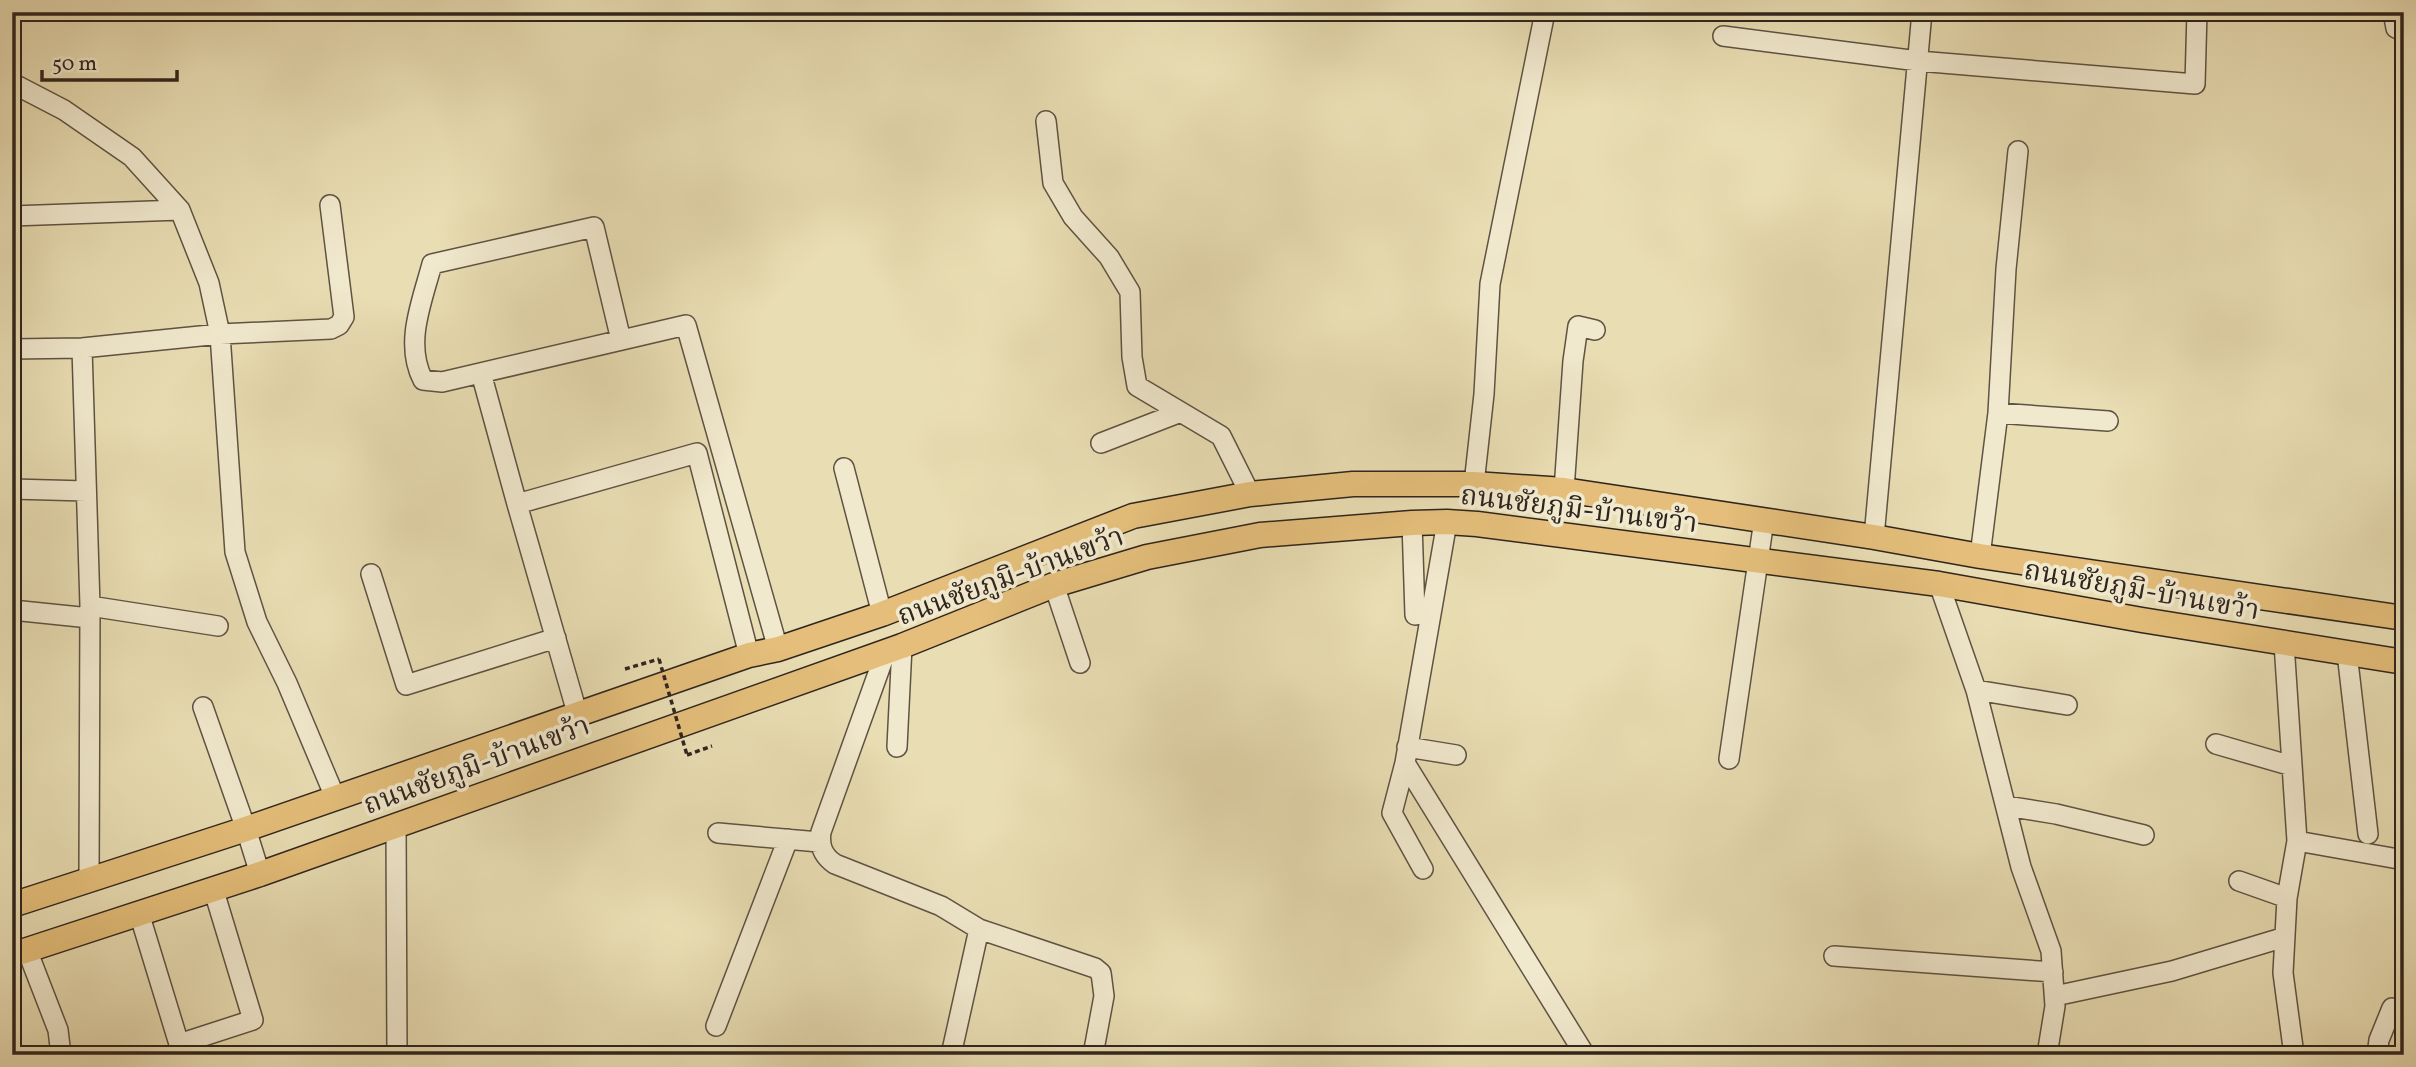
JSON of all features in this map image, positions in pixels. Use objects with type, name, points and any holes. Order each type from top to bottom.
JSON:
[{"type":"main road","name":"ถนนชัยภูมิ-บ้านเขว้า","points":[[12,905],[247,829],[750,655],[778,649],[882,614],[1133,516],[1250,494],[1353,484],[1474,484],[1564,490],[1874,537],[1980,556],[2404,618]]},
{"type":"main road","name":"ถนนชัยภูมิ-บ้านเขว้า","points":[[20,953],[260,874],[894,649],[1054,585],[1147,557],[1260,535],[1447,522],[1579,536],[1940,584],[2404,662]]},
{"type":"street","points":[[1474,484],[1484,394],[1490,284],[1545,12]]},
{"type":"street","points":[[1874,537],[1922,12]]},
{"type":"street","points":[[1723,36],[1918,61],[2195,84],[2197,12]]},
{"type":"street","points":[[2393,12],[2396,28],[2404,32]]},
{"type":"street","points":[[12,82],[64,110],[132,157],[180,210],[209,283],[220,334],[235,552],[257,622],[288,683],[335,797]]},
{"type":"street","points":[[1046,121],[1053,183],[1073,217],[1109,257],[1130,292],[1132,357],[1137,386],[1222,436],[1250,494]]},
{"type":"street","points":[[1980,556],[1998,413],[2006,269],[2018,151]]},
{"type":"street","points":[[12,349],[82,348],[220,334],[331,329],[339,325],[344,317],[330,205]]},
{"type":"street","points":[[12,216],[180,210]]},
{"type":"street","points":[[621,340],[594,226],[432,264],[414,329],[415,366],[423,380],[442,382],[686,325],[778,649]]},
{"type":"street","points":[[1564,490],[1578,326],[1595,330]]},
{"type":"street","points":[[82,348],[90,612],[89,879]]},
{"type":"street","points":[[481,373],[578,716]]},
{"type":"street","points":[[1101,443],[1181,412]]},
{"type":"street","points":[[1998,413],[2108,421]]},
{"type":"street","points":[[517,504],[697,453],[750,655]]},
{"type":"street","points":[[844,468],[882,614]]},
{"type":"street","points":[[12,489],[86,491]]},
{"type":"street","points":[[1729,759],[1764,520]]},
{"type":"street","points":[[1423,869],[1392,813],[1406,755],[1447,522]]},
{"type":"street","points":[[1412,523],[1415,615]]},
{"type":"street","points":[[371,574],[406,685],[556,638]]},
{"type":"street","points":[[1940,584],[1976,690],[2021,867],[2050,951],[2056,1006],[2047,1055]]},
{"type":"street","points":[[1054,585],[1080,663]]},
{"type":"street","points":[[12,610],[90,612],[218,626]]},
{"type":"street","points":[[2284,643],[2297,841],[2287,898],[2283,973],[2294,1055]]},
{"type":"street","points":[[894,649],[897,747]]},
{"type":"street","points":[[894,649],[819,842],[827,858],[835,864],[941,906],[979,929],[1095,968],[1101,973],[1104,996],[1093,1055]]},
{"type":"street","points":[[2347,653],[2368,834]]},
{"type":"street","points":[[1976,690],[2067,705]]},
{"type":"street","points":[[202,707],[247,829],[260,874]]},
{"type":"street","points":[[2216,744],[2292,766]]},
{"type":"street","points":[[1406,755],[1456,755]]},
{"type":"street","points":[[1406,755],[1585,1055]]},
{"type":"street","points":[[2006,806],[2056,814],[2144,835]]},
{"type":"street","points":[[396,824],[397,1055]]},
{"type":"street","points":[[718,833],[819,842]]},
{"type":"street","points":[[716,1026],[788,839]]},
{"type":"street","points":[[2297,841],[2404,860]]},
{"type":"street","points":[[2239,881],[2287,898]]},
{"type":"street","points":[[139,913],[179,1044],[253,1020],[213,888]]},
{"type":"street","points":[[951,1055],[979,929]]},
{"type":"street","points":[[2055,996],[2172,971],[2286,937]]},
{"type":"street","points":[[20,953],[58,1030],[61,1055]]},
{"type":"street","points":[[1834,956],[2053,972]]},
{"type":"street","points":[[2377,1055],[2379,1040],[2392,1008]]},
{"type":"path","points":[[625,669],[659,659],[687,755],[712,746]]}]
